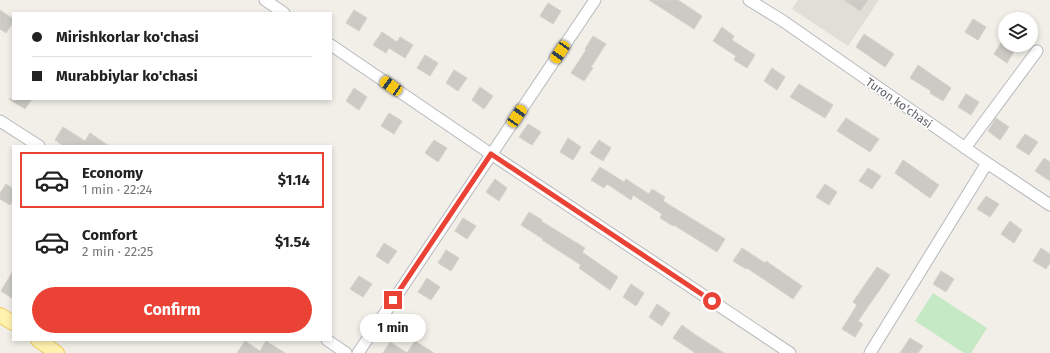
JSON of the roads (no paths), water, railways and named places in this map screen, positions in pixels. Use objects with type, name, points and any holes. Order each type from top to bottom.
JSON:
[{"type":"main road","points":[[0,315],[12,322]]},
{"type":"main road","points":[[39,341],[57,353]]},
{"type":"street","points":[[265,0],[283,12]]},
{"type":"street","points":[[358,353],[594,0]]},
{"type":"street","name":"Turon ko'chasi","points":[[749,0],[782,21],[987,164],[1050,205]]},
{"type":"street","points":[[332,46],[491,154],[790,353]]},
{"type":"street","points":[[965,148],[1036,52]]},
{"type":"street","points":[[0,121],[37,145]]},
{"type":"street","points":[[870,353],[987,164]]},
{"type":"street","points":[[328,341],[346,353]]}]
